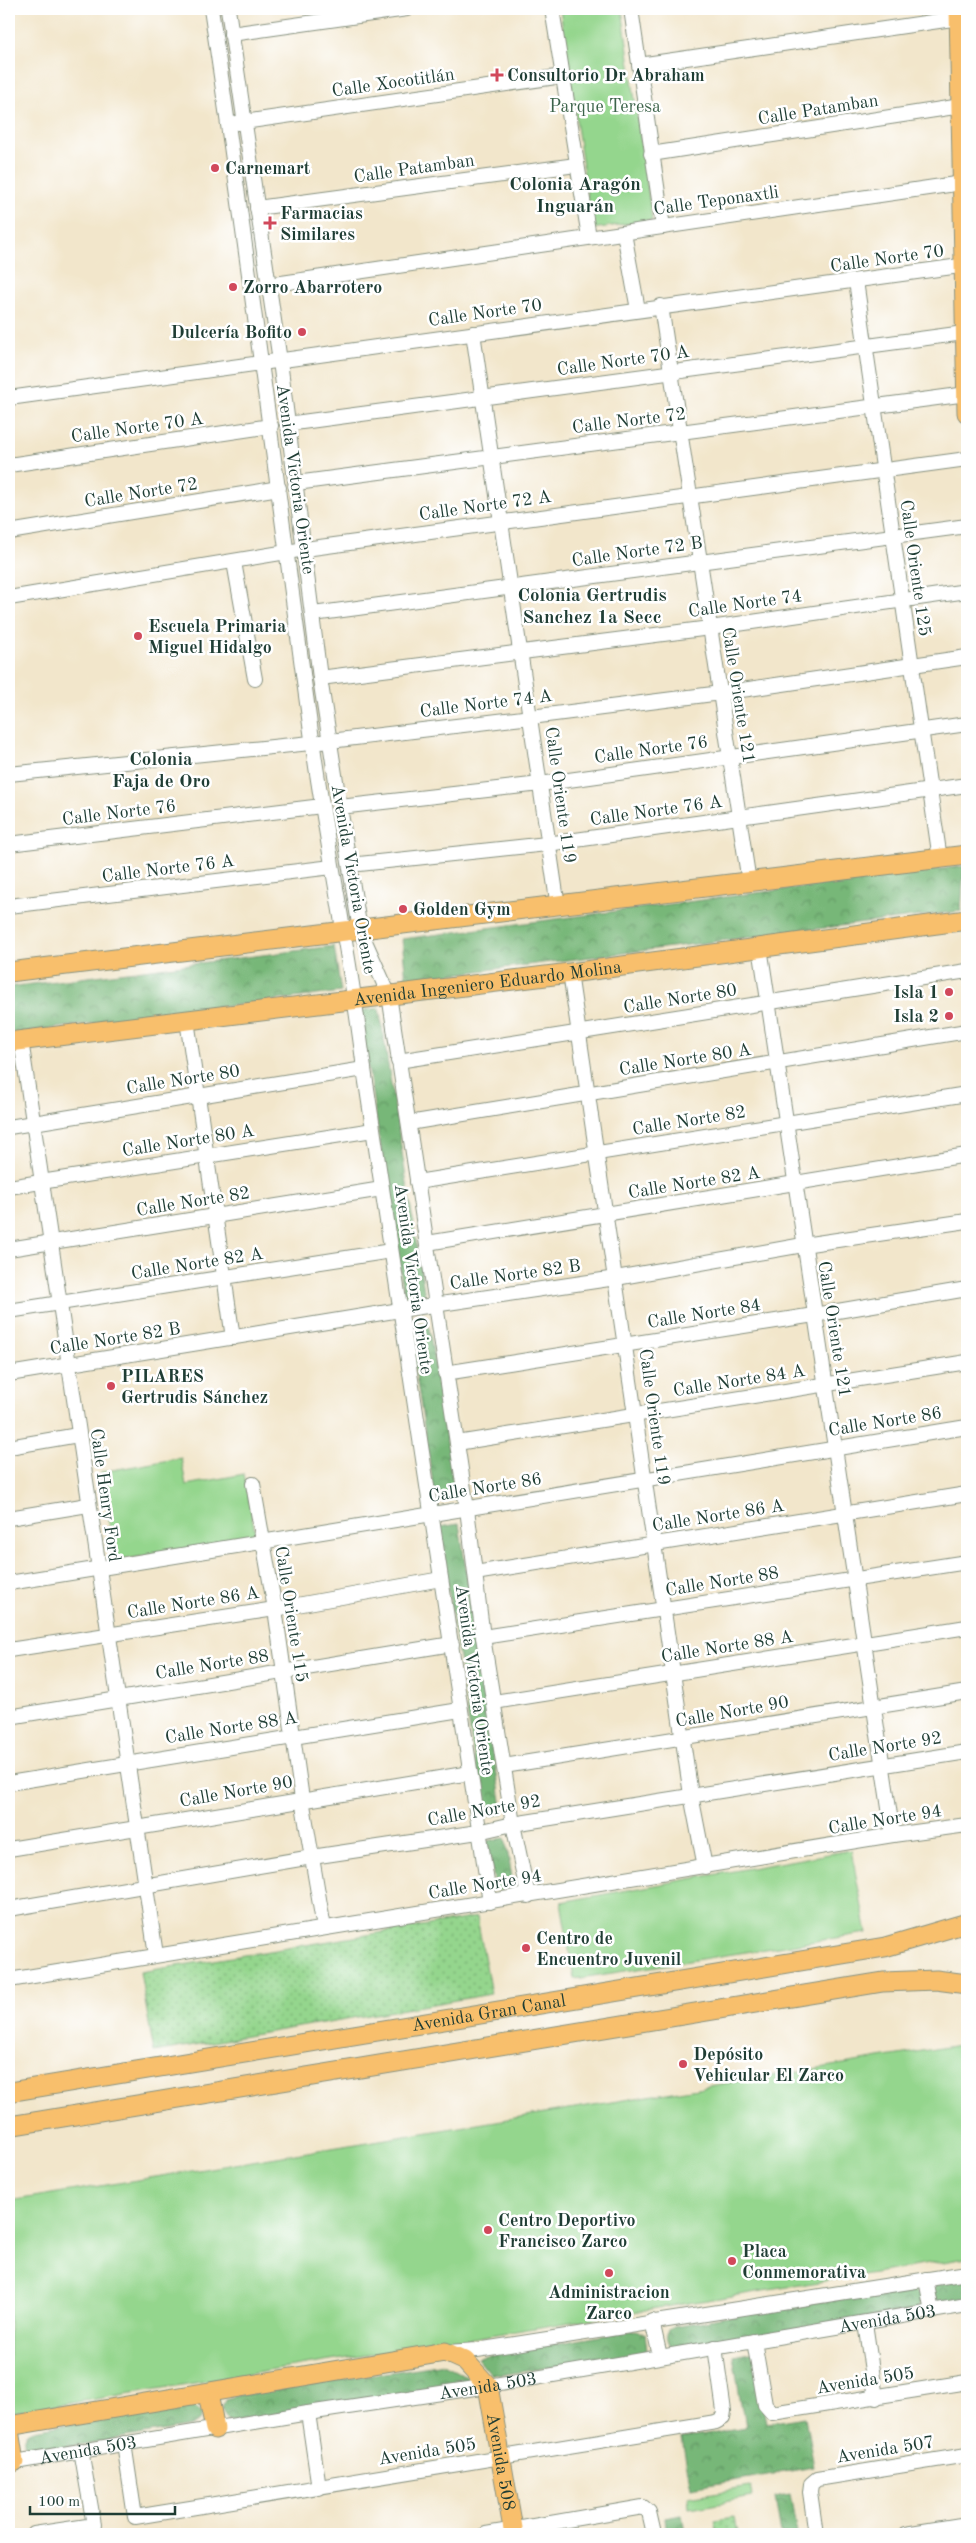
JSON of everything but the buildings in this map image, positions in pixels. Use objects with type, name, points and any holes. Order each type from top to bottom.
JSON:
[{"type":"main road","points":[[959,14],[967,413]]},
{"type":"main road","points":[[9,969],[558,907],[967,855]]},
{"type":"main road","name":"Avenida Ingeniero Eduardo Molina","points":[[15,1041],[570,973],[967,920]]},
{"type":"main road","name":"Avenida Gran Canal","points":[[9,2092],[839,1956],[885,1947],[967,1923]]},
{"type":"main road","name":"Avenida Gran Canal","points":[[9,2126],[883,1982],[919,1980],[967,1984]]},
{"type":"main road","points":[[445,2352],[465,2361],[488,2386]]},
{"type":"main road","name":"Avenida 503","points":[[9,2426],[208,2394],[445,2352]]},
{"type":"main road","name":"Avenida 508","points":[[488,2386],[514,2532]]},
{"type":"main road","points":[[208,2394],[215,2429]]},
{"type":"main road","points":[[9,2430],[12,2462]]},
{"type":"street","name":"Avenida Victoria Oriente","points":[[211,9],[271,426],[312,741],[332,867],[352,931],[389,995],[467,1509],[483,1637],[513,1824],[528,1896]]},
{"type":"street","name":"Avenida Victoria Oriente","points":[[228,9],[280,361],[320,678],[350,865],[356,999],[364,1068],[490,1902]]},
{"type":"street","points":[[231,34],[407,9]]},
{"type":"street","points":[[552,9],[589,237]]},
{"type":"street","points":[[631,9],[663,227]]},
{"type":"street","points":[[639,65],[959,14]]},
{"type":"street","name":"Calle Xocotitlán","points":[[228,124],[563,76]]},
{"type":"street","name":"Calle Patamban","points":[[651,154],[961,106]]},
{"type":"street","name":"Calle Patamban","points":[[258,208],[576,166]]},
{"type":"street","name":"Calle Teponaxtli","points":[[268,285],[962,183]]},
{"type":"street","points":[[624,233],[638,310]]},
{"type":"street","name":"Calle Norte 70","points":[[9,398],[261,364],[661,306],[965,266]]},
{"type":"street","name":"Calle Oriente 125","points":[[856,281],[940,859]]},
{"type":"street","name":"Calle Oriente 121","points":[[661,306],[749,882]]},
{"type":"street","name":"Calle Oriente 119","points":[[473,333],[531,717],[547,844],[558,907]]},
{"type":"street","name":"Calle Norte 70 A","points":[[287,424],[964,333]]},
{"type":"street","name":"Calle Norte 72","points":[[296,483],[967,394]]},
{"type":"street","name":"Calle Norte 70 A","points":[[9,464],[271,426]]},
{"type":"street","name":"Calle Norte 72 A","points":[[9,598],[305,549],[967,459]]},
{"type":"street","name":"Calle Norte 72","points":[[9,532],[279,488]]},
{"type":"street","name":"Calle Norte 72 B","points":[[313,614],[967,526]]},
{"type":"street","points":[[234,562],[255,679]]},
{"type":"street","name":"Calle Norte 74","points":[[320,678],[710,628],[967,591]]},
{"type":"street","name":"Calle Norte 74 A","points":[[9,774],[312,741],[330,741],[531,717],[721,693],[967,657]]},
{"type":"street","name":"Calle Norte 76","points":[[340,807],[540,784],[967,724]]},
{"type":"street","name":"Calle Norte 76 A","points":[[350,865],[547,844],[967,785]]},
{"type":"street","name":"Calle Norte 76","points":[[9,844],[322,806]]},
{"type":"street","name":"Calle Norte 76 A","points":[[9,906],[332,867]]},
{"type":"street","name":"Calle Oriente 121","points":[[760,947],[766,1003],[893,1835]]},
{"type":"street","name":"Calle Norte 80","points":[[398,1061],[967,971]]},
{"type":"street","name":"Calle Oriente 119","points":[[570,973],[626,1344],[654,1545],[692,1795],[705,1867]]},
{"type":"street","points":[[187,1020],[234,1338]]},
{"type":"street","name":"Calle Norte 80 A","points":[[409,1122],[776,1064],[967,1031]]},
{"type":"street","name":"Calle Henry Ford","points":[[15,1041],[32,1123],[156,1955]]},
{"type":"street","name":"Calle Norte 80","points":[[9,1127],[364,1068]]},
{"type":"street","name":"Calle Norte 82","points":[[417,1182],[967,1094]]},
{"type":"street","name":"Calle Norte 80 A","points":[[9,1187],[373,1130]]},
{"type":"street","name":"Calle Norte 82 A","points":[[426,1243],[794,1185],[967,1155]]},
{"type":"street","name":"Calle Norte 82","points":[[9,1249],[382,1188]]},
{"type":"street","name":"Calle Norte 82 B","points":[[9,1374],[400,1310],[616,1278],[803,1245],[967,1221]]},
{"type":"street","name":"Calle Norte 82 A","points":[[9,1311],[391,1251]]},
{"type":"street","name":"Calle Norte 84","points":[[445,1372],[814,1315],[967,1289]]},
{"type":"street","name":"Calle Norte 84 A","points":[[457,1443],[967,1362]]},
{"type":"street","name":"Calle Norte 86","points":[[9,1584],[967,1426]]},
{"type":"street","points":[[9,1447],[78,1435]]},
{"type":"street","name":"Calle Oriente 115","points":[[253,1484],[275,1609],[282,1672],[324,1928]]},
{"type":"street","name":"Calle Norte 86 A","points":[[475,1573],[967,1494]]},
{"type":"street","points":[[9,1518],[88,1505]]},
{"type":"street","name":"Calle Norte 88","points":[[483,1637],[967,1562]]},
{"type":"street","name":"Calle Norte 86 A","points":[[9,1650],[275,1609],[441,1579]]},
{"type":"street","name":"Calle Norte 88 A","points":[[494,1702],[967,1627]]},
{"type":"street","name":"Calle Norte 88","points":[[9,1718],[118,1698],[452,1644]]},
{"type":"street","name":"Calle Norte 90","points":[[504,1766],[684,1739],[873,1706],[967,1692]]},
{"type":"street","name":"Calle Norte 88 A","points":[[9,1783],[460,1710]]},
{"type":"street","name":"Calle Norte 92","points":[[9,1909],[312,1857],[478,1832],[513,1824],[967,1752]]},
{"type":"street","name":"Calle Norte 90","points":[[9,1849],[302,1799],[470,1773]]},
{"type":"street","name":"Calle Norte 94","points":[[9,1980],[893,1835],[967,1825]]},
{"type":"street","name":"Avenida 503","points":[[445,2352],[477,2350],[967,2272]]},
{"type":"street","points":[[926,2279],[932,2312]]},
{"type":"street","name":"Avenida 503","points":[[12,2462],[308,2413],[488,2386],[967,2305]]},
{"type":"street","points":[[652,2321],[660,2356]]},
{"type":"street","points":[[865,2323],[876,2398]]},
{"type":"street","name":"Avenida 505","points":[[754,2340],[765,2405],[769,2412],[775,2413],[876,2398],[967,2382]]},
{"type":"street","name":"Avenida 505","points":[[124,2443],[135,2517],[319,2488],[716,2422],[723,2418],[724,2411],[715,2347]]},
{"type":"street","points":[[308,2413],[319,2488]]},
{"type":"street","points":[[34,2534],[94,2525],[81,2450]]},
{"type":"street","name":"Avenida 507","points":[[816,2534],[810,2492],[811,2484],[817,2479],[967,2455]]},
{"type":"street","points":[[486,2534],[514,2532],[638,2507],[646,2508],[651,2517],[654,2534]]},
{"type":"street","points":[[905,2534],[967,2524]]},
{"type":"green space","name":"Parque Teresa","points":[[560,9],[622,9],[652,220],[592,229]]},
{"type":"green space","points":[[964,866],[961,911],[406,980],[402,939]]},
{"type":"green space","points":[[334,946],[341,992],[9,1034],[9,987]]},
{"type":"green space","points":[[379,1008],[425,1297],[405,1300],[359,1011]]},
{"type":"green space","points":[[428,1322],[456,1499],[436,1502],[408,1325]]},
{"type":"green space","points":[[181,1458],[186,1485],[244,1474],[256,1537],[115,1561],[101,1472]]},
{"type":"green space","points":[[459,1524],[503,1814],[483,1817],[439,1527]]},
{"type":"green space","points":[[505,1838],[514,1888],[496,1891],[487,1841]]},
{"type":"green space","points":[[851,1850],[867,1933],[574,1979],[561,1902]]},
{"type":"green space","points":[[477,1917],[491,1994],[154,2052],[140,1972]]},
{"type":"green space","name":"Centro Deportivo Francisco Zarco","points":[[959,2045],[967,2049],[967,2258],[9,2413],[9,2201]]},
{"type":"green space","points":[[967,2279],[967,2302],[944,2305],[937,2302],[933,2291],[935,2285]]},
{"type":"green space","points":[[909,2286],[921,2296],[921,2303],[917,2309],[673,2349],[667,2340],[667,2334],[674,2326]]},
{"type":"green space","points":[[636,2330],[645,2333],[647,2351],[642,2353],[500,2375],[491,2374],[477,2357]]},
{"type":"green space","points":[[755,2351],[767,2423],[805,2417],[814,2467],[691,2488],[682,2438],[745,2427],[733,2355]]},
{"type":"green space","points":[[444,2364],[469,2379],[465,2384],[232,2421],[226,2418],[222,2408],[225,2399],[240,2395]]},
{"type":"green space","points":[[190,2403],[202,2413],[200,2421],[191,2426],[31,2453],[25,2449],[24,2441],[27,2433],[34,2430]]},
{"type":"green space","points":[[751,2487],[753,2497],[689,2508],[688,2497]]},
{"type":"green space","points":[[790,2495],[797,2534],[781,2534],[775,2498]]},
{"type":"green space","points":[[682,2514],[685,2534],[667,2534],[665,2517]]},
{"type":"green space","points":[[734,2517],[737,2534],[718,2534],[715,2520]]},
{"type":"place","name":"Consultorio Dr Abraham","points":[[497,75]]},
{"type":"place","name":"Carnemart","points":[[215,168]]},
{"type":"place","name":"Farmacias Similares","points":[[270,223]]},
{"type":"place","name":"Zorro Abarrotero","points":[[233,287]]},
{"type":"place","name":"Dulcería Bofito","points":[[302,332]]},
{"type":"place","name":"Escuela Primaria Miguel Hidalgo","points":[[138,636]]},
{"type":"place","name":"Golden Gym","points":[[403,909]]},
{"type":"place","name":"Isla 1","points":[[949,992]]},
{"type":"place","name":"Isla 2","points":[[949,1016]]},
{"type":"place","name":"PILARES Gertrudis Sánchez","points":[[111,1386]]},
{"type":"place","name":"Centro de Encuentro Juvenil","points":[[526,1948]]},
{"type":"place","name":"Depósito Vehicular El Zarco","points":[[683,2064]]},
{"type":"place","name":"Centro Deportivo Francisco Zarco","points":[[488,2230]]},
{"type":"place","name":"Placa Conmemorativa","points":[[732,2261]]},
{"type":"place","name":"Administracion Zarco","points":[[609,2273]]},
{"type":"district","name":"Colonia Aragón Inguarán","points":[[575,194]]},
{"type":"district","name":"Colonia Gertrudis Sanchez 1a Secc","points":[[592,605]]},
{"type":"district","name":"Colonia Faja de Oro","points":[[161,769]]}]
